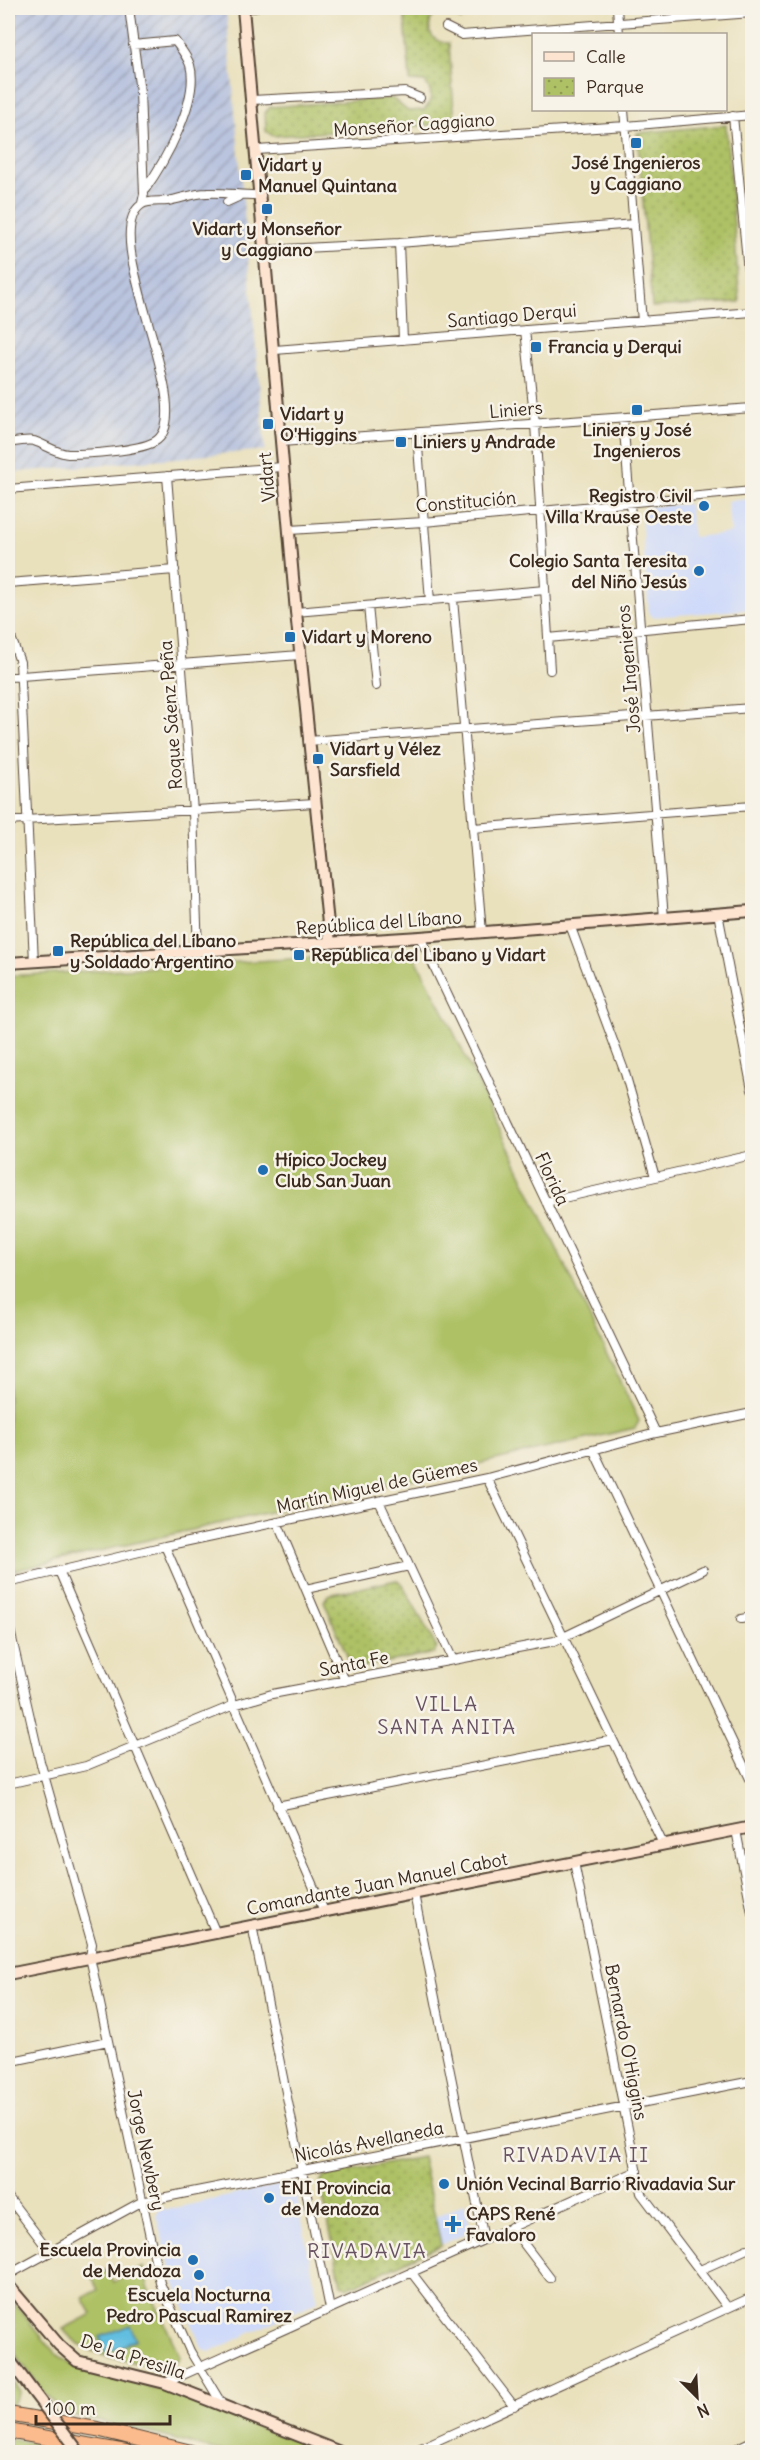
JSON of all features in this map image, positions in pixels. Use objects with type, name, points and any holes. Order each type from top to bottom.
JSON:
[{"type":"highway","points":[[8,2414],[111,2432],[191,2452]]},
{"type":"highway","points":[[8,2431],[126,2452]]},
{"type":"main road","name":"Vidart","points":[[247,8],[252,100],[275,350],[282,467],[330,943]]},
{"type":"main road","name":"República del Líbano","points":[[8,963],[420,937],[753,911]]},
{"type":"main road","name":"Comandante Juan Manuel Cabot","points":[[8,1974],[753,1827]]},
{"type":"main road","name":"De La Presilla","points":[[8,2285],[59,2345],[78,2361],[165,2383],[340,2452]]},
{"type":"main road","points":[[8,2358],[79,2452]]},
{"type":"street","points":[[8,443],[33,440],[67,454],[139,447],[155,442],[164,433],[168,409],[164,381],[159,354],[151,337],[136,283],[132,239],[134,213],[142,203],[144,191],[140,92],[129,8]]},
{"type":"street","points":[[617,8],[619,33]]},
{"type":"street","points":[[446,27],[462,35],[753,13]]},
{"type":"street","points":[[133,45],[175,41],[190,66],[192,82],[178,129],[160,168],[144,191]]},
{"type":"street","points":[[252,100],[405,92],[420,98]]},
{"type":"street","points":[[624,111],[642,321]]},
{"type":"street","name":"Monseñor Caggiano","points":[[257,150],[626,126],[753,114]]},
{"type":"street","points":[[734,116],[752,312]]},
{"type":"street","points":[[142,203],[205,193],[225,193],[238,197]]},
{"type":"street","points":[[227,202],[238,197],[261,195]]},
{"type":"street","points":[[743,217],[753,216]]},
{"type":"street","points":[[266,250],[399,243],[634,224]]},
{"type":"street","points":[[399,243],[403,340]]},
{"type":"street","name":"Santiago Derqui","points":[[275,350],[752,312]]},
{"type":"street","points":[[525,330],[535,424],[550,670]]},
{"type":"street","name":"Liniers","points":[[281,442],[753,408]]},
{"type":"street","name":"José Ingenieros","points":[[623,418],[664,918]]},
{"type":"street","points":[[417,434],[430,601]]},
{"type":"street","points":[[8,489],[282,467]]},
{"type":"street","name":"Roque Sáenz Peña","points":[[167,476],[193,811],[198,952]]},
{"type":"street","name":"Constitución","points":[[289,530],[424,522],[753,491]]},
{"type":"street","points":[[8,583],[175,570]]},
{"type":"street","points":[[296,612],[545,590]]},
{"type":"street","points":[[453,599],[482,932]]},
{"type":"street","points":[[368,606],[376,686]]},
{"type":"street","points":[[548,638],[753,619]]},
{"type":"street","points":[[8,629],[17,648],[21,676],[34,962]]},
{"type":"street","points":[[8,677],[300,655]]},
{"type":"street","points":[[308,741],[753,708]]},
{"type":"street","points":[[8,821],[315,803]]},
{"type":"street","points":[[473,828],[753,806]]},
{"type":"street","points":[[718,914],[753,1090]]},
{"type":"street","points":[[570,925],[625,1072],[655,1177]]},
{"type":"street","name":"Florida","points":[[420,937],[656,1433]]},
{"type":"street","points":[[546,1202],[753,1155]]},
{"type":"street","name":"Martín Miguel de Güemes","points":[[8,1583],[165,1546],[487,1478],[656,1433],[753,1413]]},
{"type":"street","points":[[594,1451],[753,1783]]},
{"type":"street","points":[[487,1478],[663,1845]]},
{"type":"street","points":[[379,1501],[453,1660]]},
{"type":"street","points":[[277,1522],[345,1681]]},
{"type":"street","points":[[165,1546],[324,1911]]},
{"type":"street","points":[[306,1589],[410,1566]]},
{"type":"street","name":"Santa Fe","points":[[8,1784],[86,1767],[234,1705],[345,1681],[555,1641],[703,1570]]},
{"type":"street","points":[[60,1571],[216,1933]]},
{"type":"street","points":[[741,1619],[753,1617]]},
{"type":"street","name":"Jorge Newbery","points":[[8,1621],[44,1776],[92,1944],[90,1957],[160,2283],[190,2351],[223,2406]]},
{"type":"street","points":[[277,1806],[613,1740]]},
{"type":"street","points":[[736,1830],[753,1913]]},
{"type":"street","name":"Bernardo O'Higgins","points":[[574,1862],[641,2193],[728,2308]]},
{"type":"street","points":[[414,1894],[484,2240]]},
{"type":"street","points":[[252,1926],[330,2309]]},
{"type":"street","points":[[8,2062],[108,2041]]},
{"type":"street","name":"Nicolás Avellaneda","points":[[8,2275],[141,2202],[753,2081]]},
{"type":"street","points":[[165,2383],[637,2171]]},
{"type":"street","points":[[8,2197],[50,2252]]},
{"type":"street","points":[[511,2228],[550,2278]]},
{"type":"street","points":[[700,2270],[747,2249]]},
{"type":"street","points":[[411,2272],[514,2406]]},
{"type":"street","points":[[412,2452],[753,2297]]},
{"type":"street","points":[[729,2452],[753,2441]]},
{"type":"shaded area","points":[[8,8],[226,8],[265,450],[8,473]]},
{"type":"shaded area","name":"Colegio Santa Teresita del Niño Jesús","points":[[752,499],[752,609],[653,617],[649,613],[641,513],[646,507],[689,504],[693,537],[731,533],[727,501]]},
{"type":"shaded area","name":"Escuela Provincia de Mendoza","points":[[288,2183],[295,2187],[318,2301],[210,2352],[202,2348],[175,2284],[156,2216],[160,2209],[164,2208],[166,2210]]},
{"type":"shaded area","name":"CAPS René Favaloro","points":[[465,2203],[471,2231],[441,2245],[435,2217]]},
{"type":"green space","points":[[404,8],[420,15],[434,8],[460,8],[461,20],[442,13],[431,19],[430,24],[433,37],[449,43],[455,123],[273,136],[266,131],[265,113],[270,107],[392,98],[408,111],[424,110],[429,103],[431,93],[425,82],[410,81]]},
{"type":"green space","points":[[726,125],[740,302],[652,307],[637,133]]},
{"type":"green space","name":"Hípico Jockey Club San Juan","points":[[405,952],[416,959],[447,1018],[639,1421],[635,1428],[8,1572],[8,976]]},
{"type":"green space","points":[[396,1580],[402,1583],[437,1648],[434,1653],[356,1668],[351,1665],[324,1601],[328,1595]]},
{"type":"green space","points":[[422,2157],[441,2245],[348,2288],[341,2283],[320,2183],[325,2176]]},
{"type":"green space","points":[[144,2267],[148,2287],[180,2357],[171,2368],[98,2354],[73,2340],[63,2329],[92,2314],[83,2298],[98,2290],[92,2278],[107,2270],[114,2282]]},
{"type":"green space","points":[[8,2296],[55,2353],[73,2366],[164,2391],[322,2452],[221,2452],[143,2431],[66,2414],[47,2396],[8,2345]]},
{"type":"green space","points":[[8,2375],[20,2392],[11,2407],[8,2406]]},
{"type":"green space","points":[[8,2439],[57,2447],[56,2452],[8,2452]]},
{"type":"water","points":[[130,2325],[136,2340],[106,2353],[100,2337]]},
{"type":"place","name":"José Ingenieros y Caggiano","points":[[636,143]]},
{"type":"place","name":"Vidart y Manuel Quintana","points":[[246,175]]},
{"type":"place","name":"Vidart y Monseñor y Caggiano","points":[[267,209]]},
{"type":"place","name":"Francia y Derqui","points":[[536,347]]},
{"type":"place","name":"Liniers y José Ingenieros","points":[[637,410]]},
{"type":"place","name":"Vidart y O'Higgins","points":[[268,424]]},
{"type":"place","name":"Liniers y Andrade","points":[[401,442]]},
{"type":"place","name":"Registro Civil Villa Krause Oeste","points":[[704,506]]},
{"type":"place","name":"Colegio Santa Teresita del Niño Jesús","points":[[699,571]]},
{"type":"place","name":"Vidart y Moreno","points":[[290,637]]},
{"type":"place","name":"Vidart y Vélez Sarsfield","points":[[318,759]]},
{"type":"place","name":"República del Líbano y Soldado Argentino","points":[[58,951]]},
{"type":"place","name":"República del Libano y Vidart","points":[[299,955]]},
{"type":"place","name":"Hípico Jockey Club San Juan","points":[[263,1170]]},
{"type":"place","name":"Unión Vecinal Barrio Rivadavia Sur","points":[[444,2184]]},
{"type":"place","name":"ENI Provincia de Mendoza","points":[[269,2198]]},
{"type":"place","name":"CAPS René Favaloro","points":[[453,2224]]},
{"type":"place","name":"Escuela Provincia de Mendoza","points":[[193,2260]]},
{"type":"place","name":"Escuela Nocturna Pedro Pascual Ramirez","points":[[199,2275]]},
{"type":"district","name":"VILLA SANTA ANITA","points":[[447,1716]]},
{"type":"district","name":"RIVADAVIA II","points":[[576,2155]]},
{"type":"district","name":"RIVADAVIA","points":[[367,2251]]}]
